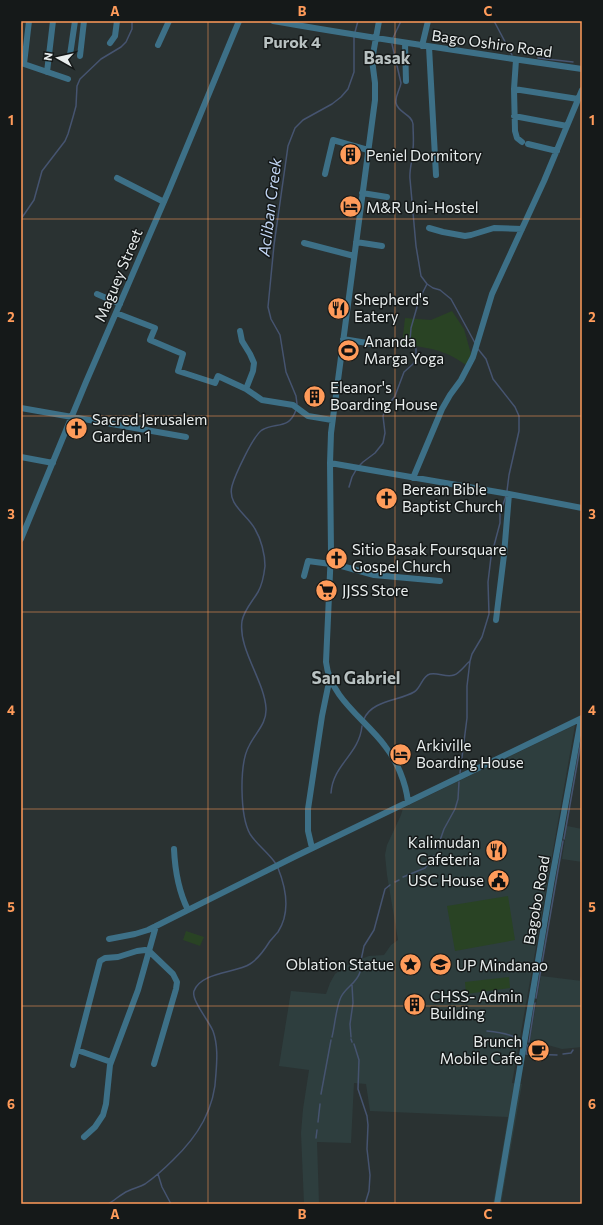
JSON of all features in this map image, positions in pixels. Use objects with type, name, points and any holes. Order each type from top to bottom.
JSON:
[{"type":"street","points":[[29,21],[22,64],[68,79]]},
{"type":"street","points":[[47,72],[53,21]]},
{"type":"street","points":[[70,56],[75,21]]},
{"type":"street","points":[[80,56],[84,21]]},
{"type":"street","points":[[110,43],[115,36],[117,21]]},
{"type":"street","points":[[158,45],[169,21]]},
{"type":"street","name":"Maguey Street","points":[[21,539],[239,21]]},
{"type":"street","name":"Bago Oshiro Road","points":[[273,21],[375,37],[405,44],[582,69]]},
{"type":"street","points":[[379,21],[372,60],[375,94],[332,420],[330,463],[330,564],[326,662],[330,677],[349,706],[388,749],[398,768],[410,801]]},
{"type":"street","points":[[422,46],[428,21]]},
{"type":"street","points":[[405,44],[406,81]]},
{"type":"street","points":[[429,47],[436,175]]},
{"type":"street","points":[[516,60],[514,89],[516,135],[525,143],[557,151]]},
{"type":"street","points":[[514,89],[578,99]]},
{"type":"street","points":[[413,478],[442,409],[461,380],[473,357],[492,294],[557,151],[582,90]]},
{"type":"street","points":[[514,116],[567,126]]},
{"type":"street","points":[[325,174],[333,140],[368,150]]},
{"type":"street","points":[[117,178],[164,202]]},
{"type":"street","points":[[362,193],[386,197]]},
{"type":"street","points":[[429,228],[465,236],[471,236],[494,228],[522,229]]},
{"type":"street","points":[[356,242],[382,246]]},
{"type":"street","points":[[304,243],[354,256]]},
{"type":"street","points":[[97,294],[120,304]]},
{"type":"street","points":[[116,313],[155,328],[150,340],[183,354],[178,370],[215,383],[218,376],[246,389],[262,400],[293,406],[308,416],[332,420]]},
{"type":"street","points":[[240,330],[242,340],[254,363],[253,371],[246,389]]},
{"type":"street","points":[[343,339],[373,344]]},
{"type":"street","points":[[21,408],[186,437]]},
{"type":"street","points":[[21,457],[53,463]]},
{"type":"street","points":[[330,463],[582,508]]},
{"type":"street","points":[[496,620],[504,561],[509,494]]},
{"type":"street","points":[[304,576],[308,561],[345,566],[363,573],[374,575],[440,581]]},
{"type":"street","points":[[312,848],[308,831],[308,808],[322,716],[330,677]]},
{"type":"street","points":[[109,939],[135,934],[156,926],[312,848],[582,719]]},
{"type":"street","name":"Bagobo Road","points":[[497,1204],[551,884],[582,719]]},
{"type":"street","points":[[174,849],[176,878],[188,910]]},
{"type":"street","points":[[84,1137],[95,1128],[103,1115],[106,1104],[108,1073],[111,1062],[138,990],[156,926]]},
{"type":"street","points":[[73,1065],[100,961],[105,958],[118,957],[137,951],[149,951],[173,974],[177,982],[172,1008],[154,1064]]},
{"type":"street","points":[[76,1050],[111,1062]]},
{"type":"shaded area","name":"UP Mindanao","points":[[575,725],[512,1083],[522,1084],[501,1204],[493,1204],[508,1117],[370,1111],[366,1084],[354,1083],[351,1143],[317,1142],[319,1204],[304,1204],[301,1133],[309,1070],[279,1066],[291,991],[326,994],[335,974],[343,968],[369,956],[384,955],[391,945],[398,940],[385,855],[387,845],[403,808]]},
{"type":"shaded area","points":[[567,826],[582,829],[582,862],[562,859]]},
{"type":"shaded area","points":[[541,976],[582,981],[582,1047],[562,1049],[530,1040]]},
{"type":"green space","points":[[452,311],[464,329],[471,354],[466,365],[443,352],[402,344],[405,318],[431,320]]},
{"type":"green space","points":[[508,896],[515,940],[455,951],[447,906]]},
{"type":"green space","points":[[186,931],[204,937],[200,946],[183,940]]},
{"type":"green space","points":[[509,977],[510,988],[466,994],[465,982]]},
{"type":"waterway","points":[[21,219],[34,200],[42,171],[65,141],[68,134],[76,106],[77,86],[80,79],[101,59],[121,47],[126,42],[132,29],[132,21]]},
{"type":"waterway","name":"Acliban Creek","points":[[355,32],[358,21]]},
{"type":"waterway","points":[[393,38],[401,21]]},
{"type":"waterway","points":[[494,21],[512,55]]},
{"type":"waterway","name":"Acliban Creek","points":[[297,404],[296,396],[286,372],[280,335],[271,319],[268,307],[274,245],[288,146],[295,128],[303,120],[332,104],[348,89],[354,72],[354,37]]},
{"type":"waterway","points":[[392,44],[401,83],[396,97],[396,103],[399,109],[410,118],[413,124],[410,179],[416,246],[421,276],[427,284],[440,290],[451,299],[475,343]]},
{"type":"waterway","points":[[538,58],[573,62]]},
{"type":"waterway","points":[[359,466],[375,453],[383,443],[385,433],[383,416],[386,408],[395,396],[404,372],[413,364],[416,358],[416,349],[410,341],[411,328],[419,300],[427,284]]},
{"type":"waterway","points":[[478,349],[486,359],[493,379],[515,407],[519,416],[519,431],[507,491]]},
{"type":"waterway","name":"Acliban Creek","points":[[276,864],[250,834],[244,815],[242,777],[246,754],[251,741],[263,724],[266,708],[261,687],[247,653],[242,632],[242,621],[246,610],[256,596],[263,580],[265,561],[261,542],[257,533],[252,524],[235,504],[231,493],[240,465],[249,447],[258,434],[267,428],[286,423],[290,420],[296,410]]},
{"type":"waterway","points":[[349,487],[356,470]]},
{"type":"waterway","points":[[460,773],[467,718],[467,686],[470,661],[472,654],[482,637],[489,614],[488,582],[491,557],[500,523],[500,513],[506,496]]},
{"type":"waterway","points":[[364,719],[368,713],[379,704],[414,692],[427,675],[436,674],[451,676],[460,671],[470,661]]},
{"type":"waterway","points":[[331,793],[336,774],[356,745],[362,726]]},
{"type":"waterway","points":[[564,839],[582,736]]},
{"type":"waterway","points":[[437,849],[444,829],[455,809],[458,799],[459,782]]},
{"type":"waterway","points":[[536,998],[563,841]]},
{"type":"waterway","points":[[403,877],[425,868],[434,856]]},
{"type":"waterway","name":"Acliban Creek","points":[[108,1204],[125,1192],[145,1184],[159,1173],[182,1151],[204,1121],[209,1110],[215,1086],[217,1063],[216,1047],[215,1036],[195,1000],[194,991],[198,985],[211,976],[244,967],[253,962],[259,957],[278,932],[285,916],[286,908],[285,892],[278,868]]},
{"type":"waterway","points":[[395,882],[399,880]]},
{"type":"waterway","points":[[360,965],[364,946],[374,930],[385,889],[390,885]]},
{"type":"waterway","points":[[332,1037],[339,1001],[346,990],[359,976],[360,972]]},
{"type":"waterway","points":[[581,980],[582,975]]},
{"type":"waterway","points":[[351,1037],[350,1024],[353,1003],[352,985]]},
{"type":"waterway","points":[[529,1042],[535,1003]]},
{"type":"waterway","points":[[487,1031],[505,1034],[518,1039],[521,1041],[521,1052]]},
{"type":"waterway","points":[[321,1094],[331,1040]]},
{"type":"waterway","points":[[354,1044],[359,1060],[358,1089],[367,1116],[368,1125],[367,1149],[370,1175],[369,1191],[365,1204]]},
{"type":"waterway","points":[[528,1045],[526,1054],[557,1055]]},
{"type":"waterway","points":[[563,1054],[571,1053],[573,1050]]},
{"type":"waterway","points":[[318,1122],[320,1104]]},
{"type":"waterway","points":[[316,1138],[317,1130]]},
{"type":"waterway","points":[[158,1174],[162,1187],[171,1204]]},
{"type":"place","name":"Peniel Dormitory","points":[[351,155]]},
{"type":"place","name":"M&R Uni-Hostel","points":[[351,207]]},
{"type":"place","name":"Shepherd's Eatery","points":[[338,308]]},
{"type":"place","name":"Ananda Marga Yoga","points":[[348,350]]},
{"type":"place","name":"Eleanor's Boarding House","points":[[315,396]]},
{"type":"place","name":"Sacred Jerusalem Garden 1","points":[[77,428]]},
{"type":"place","name":"Berean Bible Baptist Church","points":[[386,498]]},
{"type":"place","name":"Sitio Basak Foursquare Gospel Church","points":[[336,558]]},
{"type":"place","name":"JJSS Store","points":[[326,590]]},
{"type":"place","name":"Arkiville Boarding House","points":[[401,754]]},
{"type":"place","name":"Kalimudan Cafeteria","points":[[496,851]]},
{"type":"place","name":"USC House","points":[[499,880]]},
{"type":"place","name":"Oblation Statue","points":[[410,964]]},
{"type":"place","name":"UP Mindanao","points":[[440,965]]},
{"type":"place","name":"CHSS- Admin Building","points":[[415,1005]]},
{"type":"place","name":"Brunch Mobile Cafe","points":[[538,1050]]},
{"type":"district","name":"Purok 4","points":[[292,41]]},
{"type":"district","name":"Basak","points":[[387,57]]},
{"type":"district","name":"San Gabriel","points":[[356,677]]}]
